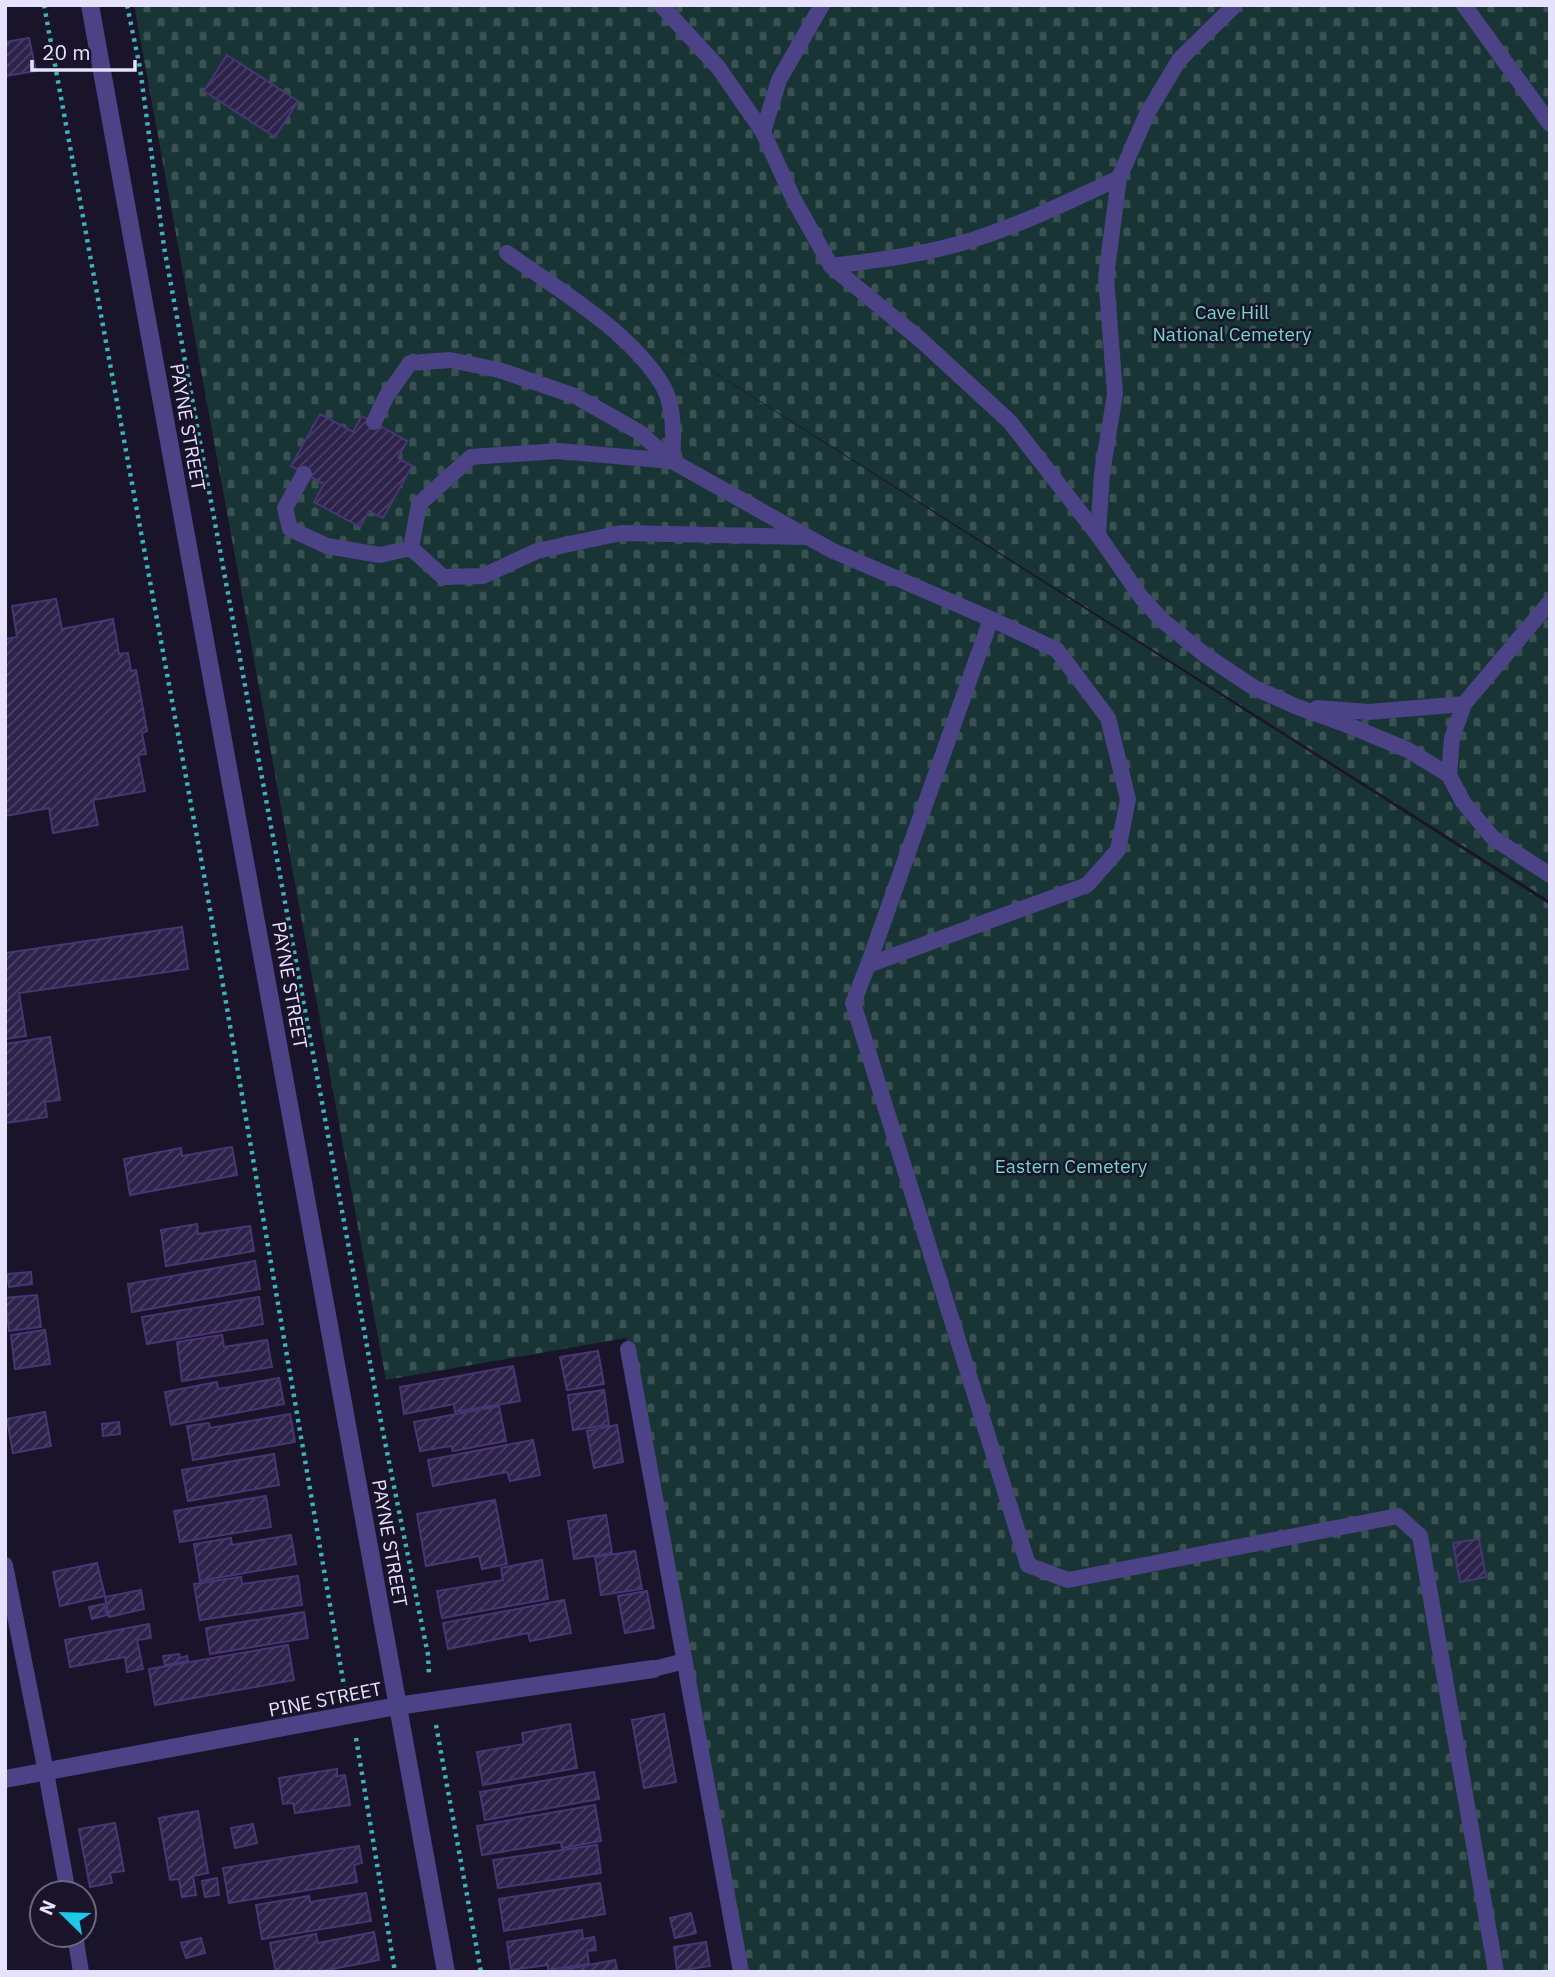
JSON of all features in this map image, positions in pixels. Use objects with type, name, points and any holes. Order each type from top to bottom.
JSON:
[{"type":"street","name":"PAYNE STREET","points":[[90,5],[446,1972]]},
{"type":"street","name":"PINE STREET","points":[[5,1779],[397,1706],[653,1669]]},
{"type":"lane","points":[[661,5],[718,67],[764,132],[793,198],[831,266],[922,341],[1010,422],[1098,535],[1140,597],[1162,620],[1205,655],[1253,687],[1408,750],[1449,775],[1463,802],[1493,838],[1550,875]]},
{"type":"lane","points":[[764,132],[779,80],[822,5]]},
{"type":"lane","points":[[1098,535],[1102,472],[1115,394],[1106,277],[1119,178],[1147,114],[1179,60],[1235,5]]},
{"type":"lane","points":[[1465,5],[1550,124]]},
{"type":"lane","points":[[831,266],[895,257],[972,240],[1039,216],[1119,178]]},
{"type":"lane","points":[[507,253],[630,345],[664,388],[674,428],[672,461]]},
{"type":"lane","points":[[374,422],[386,397],[410,363],[450,360],[499,370],[575,396],[639,432],[672,461],[831,550],[1057,650],[1108,718],[1128,799],[1118,850],[1087,885],[868,965]]},
{"type":"lane","points":[[411,548],[419,504],[471,457],[558,451],[672,461]]},
{"type":"lane","points":[[304,474],[285,508],[290,529],[327,546],[380,555],[411,548]]},
{"type":"lane","points":[[411,548],[443,577],[457,577],[483,576],[537,551],[621,533],[806,537]]},
{"type":"lane","points":[[1449,775],[1452,738],[1464,704],[1550,602]]},
{"type":"lane","points":[[991,619],[853,1003],[1028,1565],[1068,1580],[1398,1516],[1420,1536],[1496,1972]]},
{"type":"lane","points":[[1295,706],[1369,712],[1464,704]]},
{"type":"lane","points":[[628,1349],[741,1972]]},
{"type":"lane","points":[[5,1565],[65,1879]]},
{"type":"lane","points":[[653,1669],[685,1661]]},
{"type":"lane","points":[[77,1949],[81,1972]]},
{"type":"path","points":[[44,5],[204,875],[342,1676],[352,1715],[396,1972]]},
{"type":"path","points":[[127,5],[140,68],[169,274],[381,1422],[428,1655],[432,1701],[481,1972]]},
{"type":"green space","name":"Eastern Cemetery","points":[[134,5],[1550,5],[1550,901],[569,280],[1550,905],[1550,1972],[745,1972],[626,1338],[386,1380]]},
{"type":"building","points":[[29,38],[36,71],[5,76],[5,42]]},
{"type":"building","points":[[227,55],[298,101],[275,137],[204,91]]},
{"type":"building","points":[[320,414],[353,432],[362,416],[407,441],[398,458],[412,466],[383,518],[369,511],[360,527],[314,502],[324,484],[291,466]]},
{"type":"building","points":[[56,599],[62,629],[113,619],[119,654],[128,653],[131,671],[136,670],[147,731],[142,733],[146,754],[138,755],[145,791],[93,800],[98,825],[53,833],[49,808],[5,816],[5,639],[17,637],[12,606]]},
{"type":"building","points":[[182,927],[188,969],[19,993],[26,1036],[5,1039],[5,953]]},
{"type":"building","points":[[50,1037],[60,1100],[45,1102],[47,1117],[5,1123],[5,1044]]},
{"type":"building","points":[[232,1147],[237,1175],[130,1195],[124,1159],[181,1148],[182,1156]]},
{"type":"building","points":[[197,1224],[198,1234],[250,1226],[254,1251],[166,1266],[161,1230]]},
{"type":"building","points":[[255,1261],[260,1289],[132,1312],[128,1284]]},
{"type":"building","points":[[31,1272],[32,1284],[9,1287],[7,1274]]},
{"type":"building","points":[[37,1295],[41,1327],[9,1331],[5,1298]]},
{"type":"building","points":[[259,1297],[263,1324],[147,1344],[142,1317]]},
{"type":"building","points":[[45,1330],[50,1364],[15,1369],[11,1335]]},
{"type":"building","points":[[222,1335],[224,1347],[267,1340],[272,1367],[182,1381],[177,1342]]},
{"type":"building","points":[[598,1351],[604,1384],[567,1390],[560,1357]]},
{"type":"building","points":[[513,1366],[520,1401],[455,1412],[454,1404],[404,1414],[400,1387]]},
{"type":"building","points":[[279,1378],[284,1404],[171,1425],[165,1392],[217,1382],[218,1389]]},
{"type":"building","points":[[604,1390],[609,1425],[573,1430],[568,1395]]},
{"type":"building","points":[[499,1406],[506,1441],[453,1451],[451,1446],[420,1451],[414,1422]]},
{"type":"building","points":[[45,1412],[51,1446],[13,1453],[7,1419]]},
{"type":"building","points":[[290,1414],[295,1442],[193,1460],[187,1426],[209,1423],[210,1428]]},
{"type":"building","points":[[119,1422],[120,1434],[103,1436],[102,1424]]},
{"type":"building","points":[[617,1425],[623,1462],[594,1468],[587,1431]]},
{"type":"building","points":[[533,1440],[540,1475],[510,1481],[507,1472],[433,1486],[428,1460]]},
{"type":"building","points":[[274,1454],[279,1485],[188,1501],[182,1470]]},
{"type":"building","points":[[266,1496],[271,1527],[180,1542],[174,1511]]},
{"type":"building","points":[[495,1500],[507,1564],[482,1569],[479,1556],[426,1566],[417,1514]]},
{"type":"building","points":[[606,1515],[612,1553],[574,1559],[568,1521]]},
{"type":"building","points":[[291,1535],[296,1564],[200,1581],[194,1544],[231,1538],[232,1545]]},
{"type":"building","points":[[1479,1539],[1486,1577],[1460,1582],[1453,1543]]},
{"type":"building","points":[[635,1551],[642,1589],[601,1595],[595,1557]]},
{"type":"building","points":[[542,1560],[548,1599],[442,1618],[437,1591],[503,1580],[501,1568]]},
{"type":"building","points":[[97,1563],[105,1596],[60,1606],[53,1572]]},
{"type":"building","points":[[298,1576],[302,1605],[200,1620],[194,1584],[241,1577],[242,1584]]},
{"type":"building","points":[[141,1590],[144,1609],[109,1617],[105,1597]]},
{"type":"building","points":[[647,1591],[654,1628],[625,1633],[618,1596]]},
{"type":"building","points":[[564,1600],[571,1633],[530,1641],[528,1633],[448,1649],[443,1623]]},
{"type":"building","points":[[104,1604],[107,1615],[92,1619],[89,1607]]},
{"type":"building","points":[[304,1612],[308,1638],[210,1654],[206,1628]]},
{"type":"building","points":[[149,1624],[151,1638],[137,1640],[143,1669],[127,1672],[125,1657],[70,1667],[65,1640]]},
{"type":"building","points":[[288,1645],[294,1680],[155,1705],[149,1669]]},
{"type":"building","points":[[179,1654],[180,1658],[187,1656],[188,1661],[165,1665],[163,1656]]},
{"type":"building","points":[[664,1714],[676,1782],[644,1788],[632,1720]]},
{"type":"building","points":[[570,1724],[577,1768],[483,1785],[477,1752],[524,1744],[522,1733]]},
{"type":"building","points":[[337,1769],[337,1776],[345,1775],[350,1805],[295,1813],[293,1803],[283,1804],[279,1778]]},
{"type":"building","points":[[594,1772],[599,1799],[485,1820],[480,1792]]},
{"type":"building","points":[[595,1805],[601,1841],[562,1848],[561,1842],[482,1855],[477,1826]]},
{"type":"building","points":[[198,1811],[208,1873],[193,1876],[196,1895],[182,1897],[179,1879],[170,1880],[159,1818]]},
{"type":"building","points":[[115,1823],[124,1871],[110,1873],[112,1883],[98,1886],[98,1879],[88,1879],[79,1829]]},
{"type":"building","points":[[253,1824],[257,1843],[235,1848],[231,1828]]},
{"type":"building","points":[[597,1845],[601,1873],[498,1888],[493,1860]]},
{"type":"building","points":[[359,1846],[362,1863],[354,1865],[357,1882],[229,1903],[223,1868]]},
{"type":"building","points":[[217,1878],[219,1895],[205,1897],[202,1881]]},
{"type":"building","points":[[600,1883],[605,1914],[504,1931],[499,1899]]},
{"type":"building","points":[[366,1893],[371,1921],[262,1939],[256,1905],[309,1896],[310,1902]]},
{"type":"building","points":[[691,1913],[696,1933],[675,1938],[670,1918]]},
{"type":"building","points":[[582,1930],[583,1939],[594,1937],[596,1950],[587,1951],[589,1964],[548,1970],[548,1965],[511,1970],[507,1942]]},
{"type":"building","points":[[374,1932],[379,1960],[317,1972],[276,1972],[270,1943],[316,1934],[318,1943]]},
{"type":"building","points":[[201,1938],[205,1953],[186,1958],[181,1943]]},
{"type":"building","points":[[706,1942],[710,1966],[677,1971],[674,1947]]},
{"type":"building","points":[[615,1960],[618,1972],[553,1972]]},
{"type":"park label","name":"Cave Hill National Cemetery","points":[[1232,323]]}]
